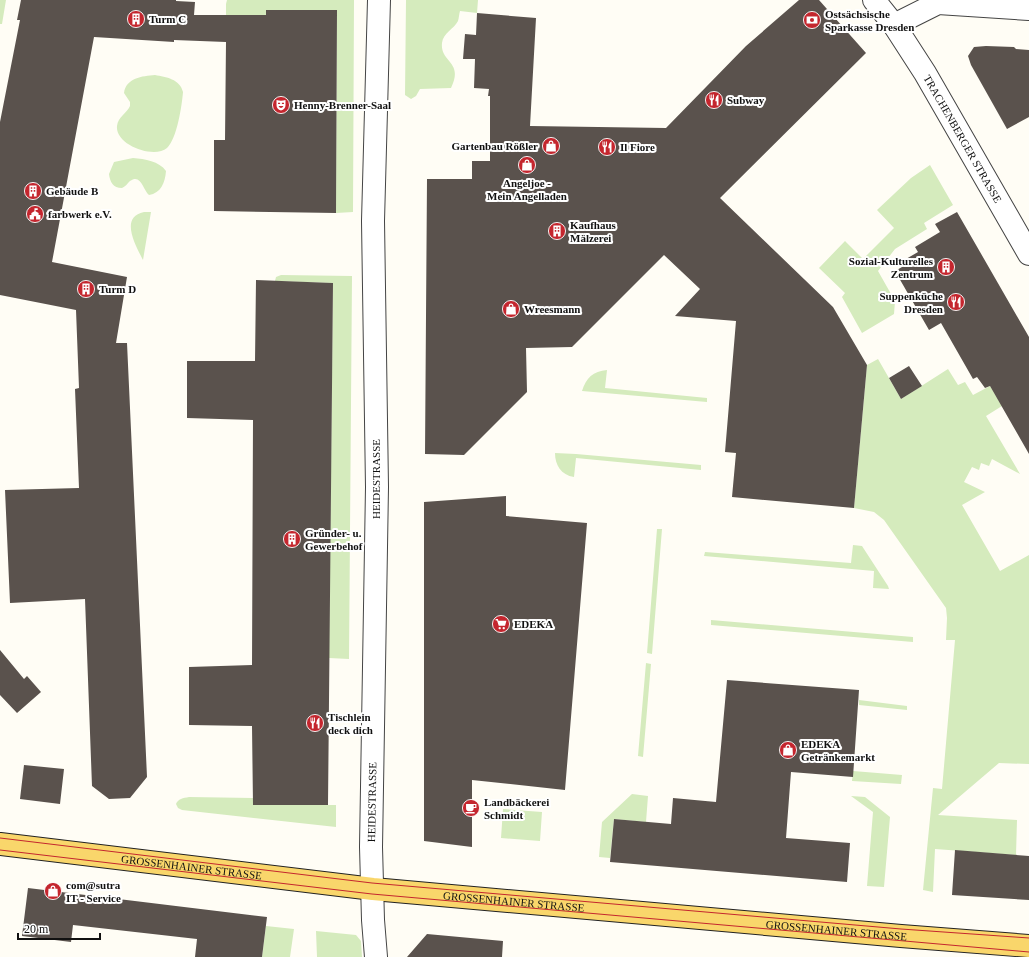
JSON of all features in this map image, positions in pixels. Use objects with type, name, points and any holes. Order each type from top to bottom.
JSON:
[{"type":"main road","name":"GROSSENHAINER STRASSE","points":[[0,844],[372,889],[1029,946]]},
{"type":"street","name":"HEIDESTRASSE","points":[[376,957],[373,920],[371,847],[377,487],[373,262],[375,106],[379,0]]},
{"type":"street","name":"TRACHENBERGER STRASSE","points":[[874,0],[894,25],[925,73],[1029,254]]},
{"type":"street","points":[[894,25],[938,3],[1029,9]]},
{"type":"green space","points":[[0,0],[6,0],[2,24],[0,24]]},
{"type":"green space","points":[[227,0],[354,0],[353,212],[336,213],[337,10],[267,10],[266,15],[226,15]]},
{"type":"green space","points":[[406,0],[478,0],[477,13],[460,11],[458,21],[444,36],[442,50],[455,72],[451,88],[420,89],[416,96],[411,99],[405,95]]},
{"type":"green space","points":[[155,75],[176,81],[183,92],[178,122],[171,144],[161,151],[153,152],[136,148],[122,139],[118,133],[117,126],[119,120],[130,106],[130,102],[124,93],[125,88],[135,79]]},
{"type":"green space","points":[[133,158],[156,163],[166,171],[165,180],[162,187],[157,192],[149,195],[137,179],[130,181],[122,188],[116,187],[112,184],[109,174],[114,162]]},
{"type":"green space","points":[[930,165],[953,205],[924,223],[927,229],[895,249],[878,271],[895,301],[894,314],[862,333],[842,297],[845,293],[819,268],[845,241],[863,259],[894,228],[877,210],[911,178]]},
{"type":"green space","points":[[144,212],[151,212],[143,260],[134,240],[131,226],[132,220],[136,215]]},
{"type":"green space","points":[[281,275],[352,276],[349,659],[329,658],[333,283],[275,281],[276,277]]},
{"type":"green space","points":[[878,359],[901,399],[948,369],[958,385],[965,382],[973,395],[990,386],[1002,406],[986,416],[1020,474],[992,459],[989,466],[981,463],[979,470],[972,467],[964,482],[985,492],[962,505],[1000,571],[1029,555],[1029,764],[999,763],[938,815],[1017,820],[1016,855],[935,849],[933,892],[923,890],[933,788],[942,789],[955,640],[946,640],[946,608],[884,520],[874,512],[854,508],[867,365]]},
{"type":"green space","points":[[607,370],[605,388],[707,398],[707,402],[582,391],[586,382],[591,376],[598,372]]},
{"type":"green space","points":[[555,453],[701,465],[701,470],[576,458],[574,477],[562,472],[556,462]]},
{"type":"green space","points":[[657,529],[662,529],[652,654],[647,653]]},
{"type":"green space","points":[[853,545],[862,546],[889,589],[873,588],[874,571],[704,556],[705,552],[851,563]]},
{"type":"green space","points":[[711,620],[913,637],[913,642],[711,625]]},
{"type":"green space","points":[[646,663],[651,664],[643,757],[638,756]]},
{"type":"green space","points":[[859,700],[907,706],[907,710],[859,705]]},
{"type":"green space","points":[[853,771],[902,775],[901,784],[852,781]]},
{"type":"green space","points":[[632,794],[648,796],[646,822],[614,819],[610,858],[599,857],[602,822]]},
{"type":"green space","points":[[851,796],[865,797],[890,817],[884,887],[867,886],[873,812]]},
{"type":"green space","points":[[189,797],[253,798],[253,805],[336,805],[336,827],[182,810],[178,808],[176,804],[178,801]]},
{"type":"green space","points":[[503,809],[542,812],[540,841],[501,838]]},
{"type":"green space","points":[[266,926],[294,929],[290,957],[262,957]]},
{"type":"green space","points":[[316,931],[356,935],[361,941],[362,957],[317,957]]},
{"type":"building","points":[[21,0],[176,0],[195,2],[194,15],[266,15],[266,10],[337,10],[336,213],[214,211],[214,140],[225,140],[226,42],[174,40],[174,42],[94,37],[52,262],[127,277],[116,343],[127,343],[147,777],[130,798],[109,799],[92,786],[85,599],[10,603],[5,490],[79,488],[75,389],[79,388],[76,310],[0,295],[0,122],[20,20],[17,20]]},
{"type":"building","name":"Kaufhaus Mälzerei","points":[[799,0],[819,0],[866,53],[720,198],[833,307],[867,365],[854,508],[732,497],[736,453],[725,452],[736,321],[675,316],[700,289],[664,255],[572,347],[526,348],[527,392],[464,455],[425,454],[427,179],[472,179],[472,161],[490,161],[489,89],[474,88],[475,59],[463,59],[465,34],[476,35],[477,13],[536,18],[530,126],[666,128],[746,46]]},
{"type":"building","points":[[974,47],[1014,47],[1016,49],[1029,50],[1029,117],[1007,129],[971,65],[968,56]]},
{"type":"building","points":[[957,212],[1029,337],[1029,454],[990,386],[985,388],[977,377],[973,379],[941,323],[929,330],[895,271],[909,263],[906,259],[918,252],[915,247],[940,232],[935,224]]},
{"type":"building","name":"Gründer- u. Gewerbehof","points":[[256,280],[333,283],[328,805],[253,805],[252,726],[189,725],[189,667],[252,665],[253,420],[187,418],[187,361],[255,361]]},
{"type":"building","points":[[909,366],[922,386],[901,399],[889,378]]},
{"type":"building","name":"EDEKA","points":[[506,496],[506,516],[587,523],[565,790],[472,780],[472,847],[424,841],[424,502]]},
{"type":"building","points":[[0,650],[24,679],[27,676],[41,692],[17,713],[0,695]]},
{"type":"building","points":[[727,680],[859,690],[853,777],[791,772],[786,838],[850,843],[847,882],[610,862],[614,819],[671,824],[673,798],[716,802]]},
{"type":"building","points":[[24,765],[64,769],[60,804],[20,799]]},
{"type":"building","points":[[955,850],[1029,856],[1029,900],[952,895]]},
{"type":"building","points":[[28,888],[267,917],[262,957],[195,957],[197,939],[73,925],[71,942],[22,936]]},
{"type":"building","points":[[427,934],[503,941],[502,957],[407,957]]},
{"type":"tram line","points":[[0,838],[372,883],[901,929],[1029,938]]},
{"type":"tram line","points":[[0,850],[372,894],[1029,952]]},
{"type":"place","name":"Turm C","points":[[136,19]]},
{"type":"place","name":"Ostsächsische Sparkasse Dresden","points":[[812,20]]},
{"type":"place","name":"Subway","points":[[714,100]]},
{"type":"place","name":"Henny-Brenner-Saal","points":[[281,105]]},
{"type":"place","name":"Gartenbau Rößler","points":[[551,146]]},
{"type":"place","name":"Il Fiore","points":[[607,147]]},
{"type":"place","name":"Angeljoe - Mein Angelladen","points":[[527,165]]},
{"type":"place","name":"Gebäude B","points":[[33,191]]},
{"type":"place","name":"farbwerk e.V.","points":[[35,214]]},
{"type":"place","name":"Kaufhaus Mälzerei","points":[[557,231]]},
{"type":"place","name":"Sozial-Kulturelles Zentrum","points":[[946,267]]},
{"type":"place","name":"Turm D","points":[[86,289]]},
{"type":"place","name":"Suppenküche Dresden","points":[[956,302]]},
{"type":"place","name":"Wreesmann","points":[[511,309]]},
{"type":"place","name":"Gründer- u. Gewerbehof","points":[[292,539]]},
{"type":"place","name":"EDEKA","points":[[501,624]]},
{"type":"place","name":"Tischlein deck dich","points":[[315,723]]},
{"type":"place","name":"EDEKA Getränkemarkt","points":[[788,750]]},
{"type":"place","name":"Landbäckerei Schmidt","points":[[471,808]]},
{"type":"place","name":"com@sutra IT - Service","points":[[53,891]]}]
